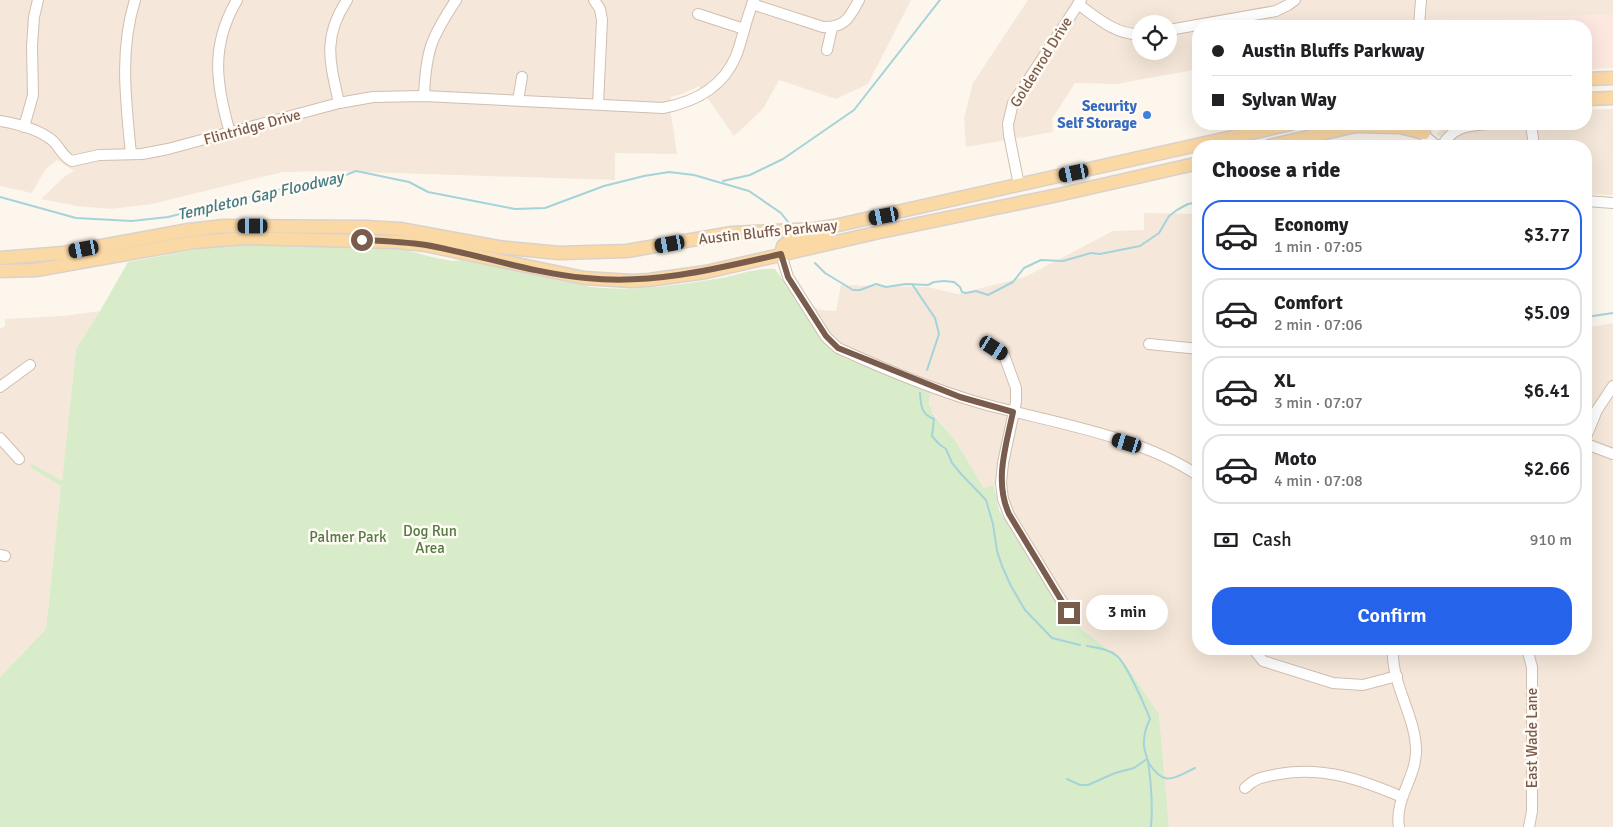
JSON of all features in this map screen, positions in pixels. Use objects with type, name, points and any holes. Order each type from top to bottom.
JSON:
[{"type":"main road","points":[[1592,79],[1613,78]]},
{"type":"main road","points":[[1592,99],[1613,98]]},
{"type":"main road","name":"Austin Bluffs Parkway","points":[[1220,140],[1264,130]]},
{"type":"main road","points":[[1295,140],[1338,130]]},
{"type":"main road","name":"Austin Bluffs Parkway","points":[[0,258],[47,255],[189,230],[224,226],[400,229],[498,247],[558,253],[627,251],[732,233],[834,226],[1192,146]]},
{"type":"main road","name":"Austin Bluffs Parkway","points":[[0,271],[36,270],[194,242],[246,238],[398,242],[425,245],[562,275],[631,281],[706,272],[1192,165]]},
{"type":"main road","points":[[781,254],[782,246],[787,243],[826,234],[834,226]]},
{"type":"main road","points":[[0,251],[47,255]]},
{"type":"main road","points":[[0,277],[36,270]]},
{"type":"street","points":[[24,127],[33,95],[32,46],[34,17],[38,0]]},
{"type":"street","points":[[131,154],[124,62],[127,34],[135,0]]},
{"type":"street","points":[[230,133],[218,81],[218,56],[226,20],[237,0]]},
{"type":"street","points":[[339,103],[330,65],[330,42],[338,17],[347,0]]},
{"type":"street","points":[[424,96],[426,61],[432,41],[456,0]]},
{"type":"street","points":[[594,0],[600,9],[602,20],[598,104]]},
{"type":"street","points":[[753,2],[823,27],[832,28],[851,16],[859,0]]},
{"type":"street","points":[[1225,20],[1276,11],[1295,0]]},
{"type":"street","points":[[1419,20],[1420,0]]},
{"type":"street","name":"Flintridge Drive","points":[[0,121],[24,127],[47,137],[60,149],[66,158],[72,161],[99,155],[131,154],[168,149],[339,103],[373,97],[424,96],[663,108],[694,100],[707,93],[720,81],[736,55],[753,2]]},
{"type":"street","points":[[1079,2],[1117,30],[1132,33]]},
{"type":"street","name":"Goldenrod Drive","points":[[1019,185],[1009,135],[1009,119],[1013,103],[1079,2]]},
{"type":"street","points":[[698,14],[744,29]]},
{"type":"street","points":[[1177,29],[1192,26]]},
{"type":"street","points":[[827,50],[832,28]]},
{"type":"street","points":[[518,100],[522,77]]},
{"type":"street","points":[[1446,140],[1457,130]]},
{"type":"street","points":[[1592,201],[1613,203]]},
{"type":"street","points":[[781,254],[788,277],[826,336],[838,348],[960,397],[1145,448],[1171,459],[1192,472]]},
{"type":"street","points":[[1149,344],[1192,348]]},
{"type":"street","points":[[994,348],[1004,355],[1015,381],[1016,394],[1001,474],[1003,499],[1009,514],[1069,613]]},
{"type":"street","points":[[0,387],[30,365]]},
{"type":"street","points":[[1592,421],[1596,410],[1613,386]]},
{"type":"street","points":[[0,438],[19,459]]},
{"type":"street","points":[[1592,446],[1613,454]]},
{"type":"street","points":[[1258,655],[1263,661],[1333,683],[1363,685],[1397,676]]},
{"type":"street","points":[[1393,655],[1393,663],[1412,726],[1416,749],[1414,766],[1398,813],[1399,827]]},
{"type":"street","name":"East Wade Lane","points":[[1529,655],[1532,667],[1532,810],[1529,827]]},
{"type":"street","points":[[1245,788],[1254,780],[1262,777],[1313,771],[1357,779],[1402,797]]},
{"type":"shaded area","points":[[0,0],[911,0],[868,84],[836,99],[779,80],[763,109],[734,136],[699,86],[671,97],[671,114],[677,154],[615,153],[615,180],[331,171],[283,172],[152,204],[111,209],[77,206],[41,199],[65,176],[74,171],[57,160],[45,170],[32,193],[0,186]]},
{"type":"shaded area","points":[[1028,0],[1613,0],[1613,15],[1416,20],[1192,20],[1192,70],[1116,84],[1075,83],[1052,119],[1053,132],[966,147],[964,118],[973,83]]},
{"type":"shaded area","points":[[1613,15],[1613,68],[1592,69],[1592,20],[1431,19]]},
{"type":"shaded area","points":[[1613,109],[1613,195],[1592,194],[1592,140],[1445,140],[1436,134],[1441,130],[1592,130],[1592,110]]},
{"type":"shaded area","points":[[1144,213],[1192,214],[1192,655],[1592,655],[1592,327],[1613,323],[1613,827],[1169,827],[1159,714],[1124,662],[1075,624],[1080,619],[1081,610],[1076,604],[1066,600],[1013,512],[1009,504],[1005,482],[984,488],[955,440],[930,409],[929,396],[933,381],[837,342],[810,304],[820,310],[836,311],[841,285],[928,287],[958,294],[1025,277],[1113,231],[1144,230]]},
{"type":"shaded area","points":[[100,311],[76,349],[62,482],[32,463],[61,486],[46,629],[0,677],[0,329],[5,326],[5,319],[64,316]]},
{"type":"green space","name":"Palmer Park","points":[[235,245],[398,248],[432,257],[452,261],[462,260],[591,287],[625,289],[672,285],[722,278],[756,270],[775,269],[816,331],[831,350],[847,359],[930,392],[929,404],[933,414],[955,440],[984,488],[994,485],[999,510],[1058,606],[1059,619],[1067,625],[1075,624],[1124,662],[1159,714],[1169,827],[0,827],[0,677],[46,629],[61,486],[30,467],[31,463],[62,481],[76,349],[128,262],[204,248]]},
{"type":"waterway","name":"Templeton Gap Floodway","points":[[723,181],[750,175],[783,159],[854,110],[940,0]]},
{"type":"waterway","name":"Templeton Gap Floodway","points":[[0,197],[76,218],[132,221],[168,217],[314,181],[333,180],[356,171],[409,182],[428,192],[515,209],[545,208],[604,186],[669,172],[694,175],[749,191],[781,213],[788,222]]},
{"type":"waterway","name":"Templeton Gap Floodway","points":[[815,263],[825,273],[853,290],[860,290],[876,284],[886,287],[906,284],[928,285],[944,281],[954,282],[960,287],[962,292],[976,291],[988,295],[1013,282],[1024,268],[1041,260],[1063,261],[1091,253],[1100,254],[1140,246],[1159,233],[1169,216],[1192,203]]},
{"type":"waterway","name":"Templeton Gap Floodway","points":[[912,284],[935,318],[939,334],[927,370]]},
{"type":"waterway","name":"Templeton Gap Floodway","points":[[1592,316],[1613,313]]},
{"type":"waterway","name":"Templeton Gap Floodway","points":[[920,393],[922,409],[926,415],[934,419],[932,436],[946,449],[952,463],[986,500],[1002,566],[1025,610],[1052,638],[1080,645]]},
{"type":"waterway","points":[[1087,646],[1107,650],[1117,656],[1131,676],[1150,719],[1144,736],[1144,744],[1151,785],[1151,827]]},
{"type":"waterway","points":[[1067,779],[1080,785],[1088,785],[1115,773],[1134,768],[1147,759]]},
{"type":"waterway","points":[[1148,762],[1164,778],[1174,778],[1195,768]]},
{"type":"place","name":"Security Self Storage","points":[[1147,115]]},
{"type":"route","points":[[362,240],[425,245],[562,275],[631,281],[706,272],[781,254],[788,277],[826,336],[838,348],[960,397],[1013,412],[1001,474],[1003,499],[1009,514],[1069,613]]},
{"type":"park label","name":"Dog Run Area","points":[[430,540]]}]
